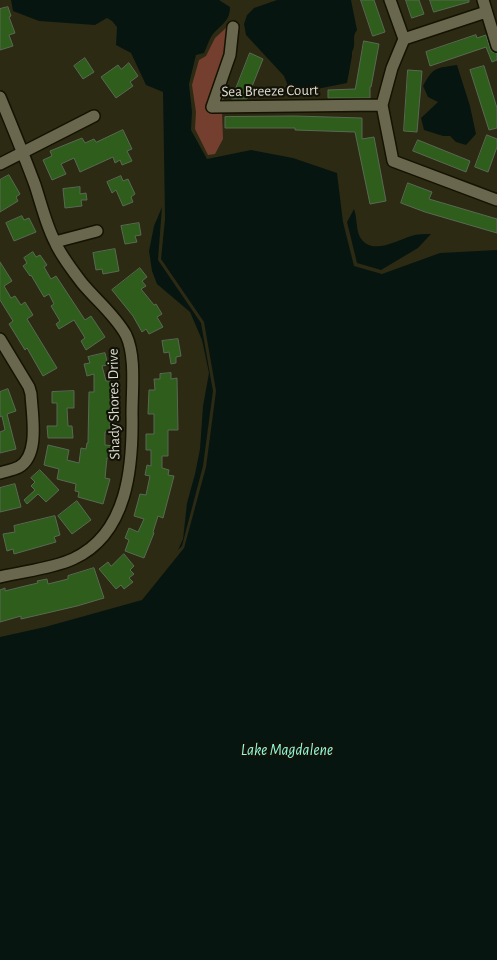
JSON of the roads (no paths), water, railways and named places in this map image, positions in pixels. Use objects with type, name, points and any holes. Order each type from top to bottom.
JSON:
[{"type":"street","points":[[390,0],[404,39],[392,68],[382,105],[393,161],[497,200]]},
{"type":"street","points":[[404,39],[484,6],[497,46]]},
{"type":"street","name":"Sea Breeze Court","points":[[233,27],[230,54],[212,107],[382,105]]},
{"type":"street","name":"Shady Shores Drive","points":[[0,97],[23,151],[55,242],[82,282],[120,326],[129,345],[131,359],[132,440],[130,472],[115,519],[94,546],[66,562],[0,576]]},
{"type":"street","points":[[0,164],[94,116]]},
{"type":"street","points":[[55,242],[97,231]]},
{"type":"street","points":[[0,339],[29,387],[31,394],[33,444],[30,455],[23,464],[14,469],[0,472]]},
{"type":"water","name":"Lake Magdalene","points":[[11,0],[219,0],[230,7],[229,16],[212,36],[204,53],[196,55],[189,84],[192,112],[191,130],[207,159],[251,150],[293,158],[337,173],[343,222],[354,266],[382,274],[440,253],[497,250],[497,960],[0,960],[0,637],[45,627],[142,600],[184,548],[206,467],[216,391],[204,322],[161,259],[165,219],[163,92],[146,85],[131,53],[116,45],[117,27],[112,21],[107,18],[95,25],[39,21],[13,11]]},
{"type":"water","points":[[277,0],[351,0],[357,30],[354,35],[354,46],[347,83],[322,88],[292,88],[288,86],[284,76],[246,35],[244,24],[247,15],[254,8]]},
{"type":"water","points":[[457,65],[470,106],[476,134],[466,145],[456,142],[450,136],[443,136],[424,130],[421,118],[438,102],[428,97],[423,86],[430,75],[440,68]]},
{"type":"water","points":[[162,207],[158,260],[201,323],[213,391],[203,466],[182,546],[178,550],[183,539],[187,503],[200,449],[203,406],[209,373],[202,340],[190,312],[157,284],[152,271],[149,251],[154,226]]},
{"type":"water","points":[[354,209],[359,235],[363,242],[369,245],[383,246],[413,235],[431,234],[418,248],[381,270],[357,263],[347,222]]}]
